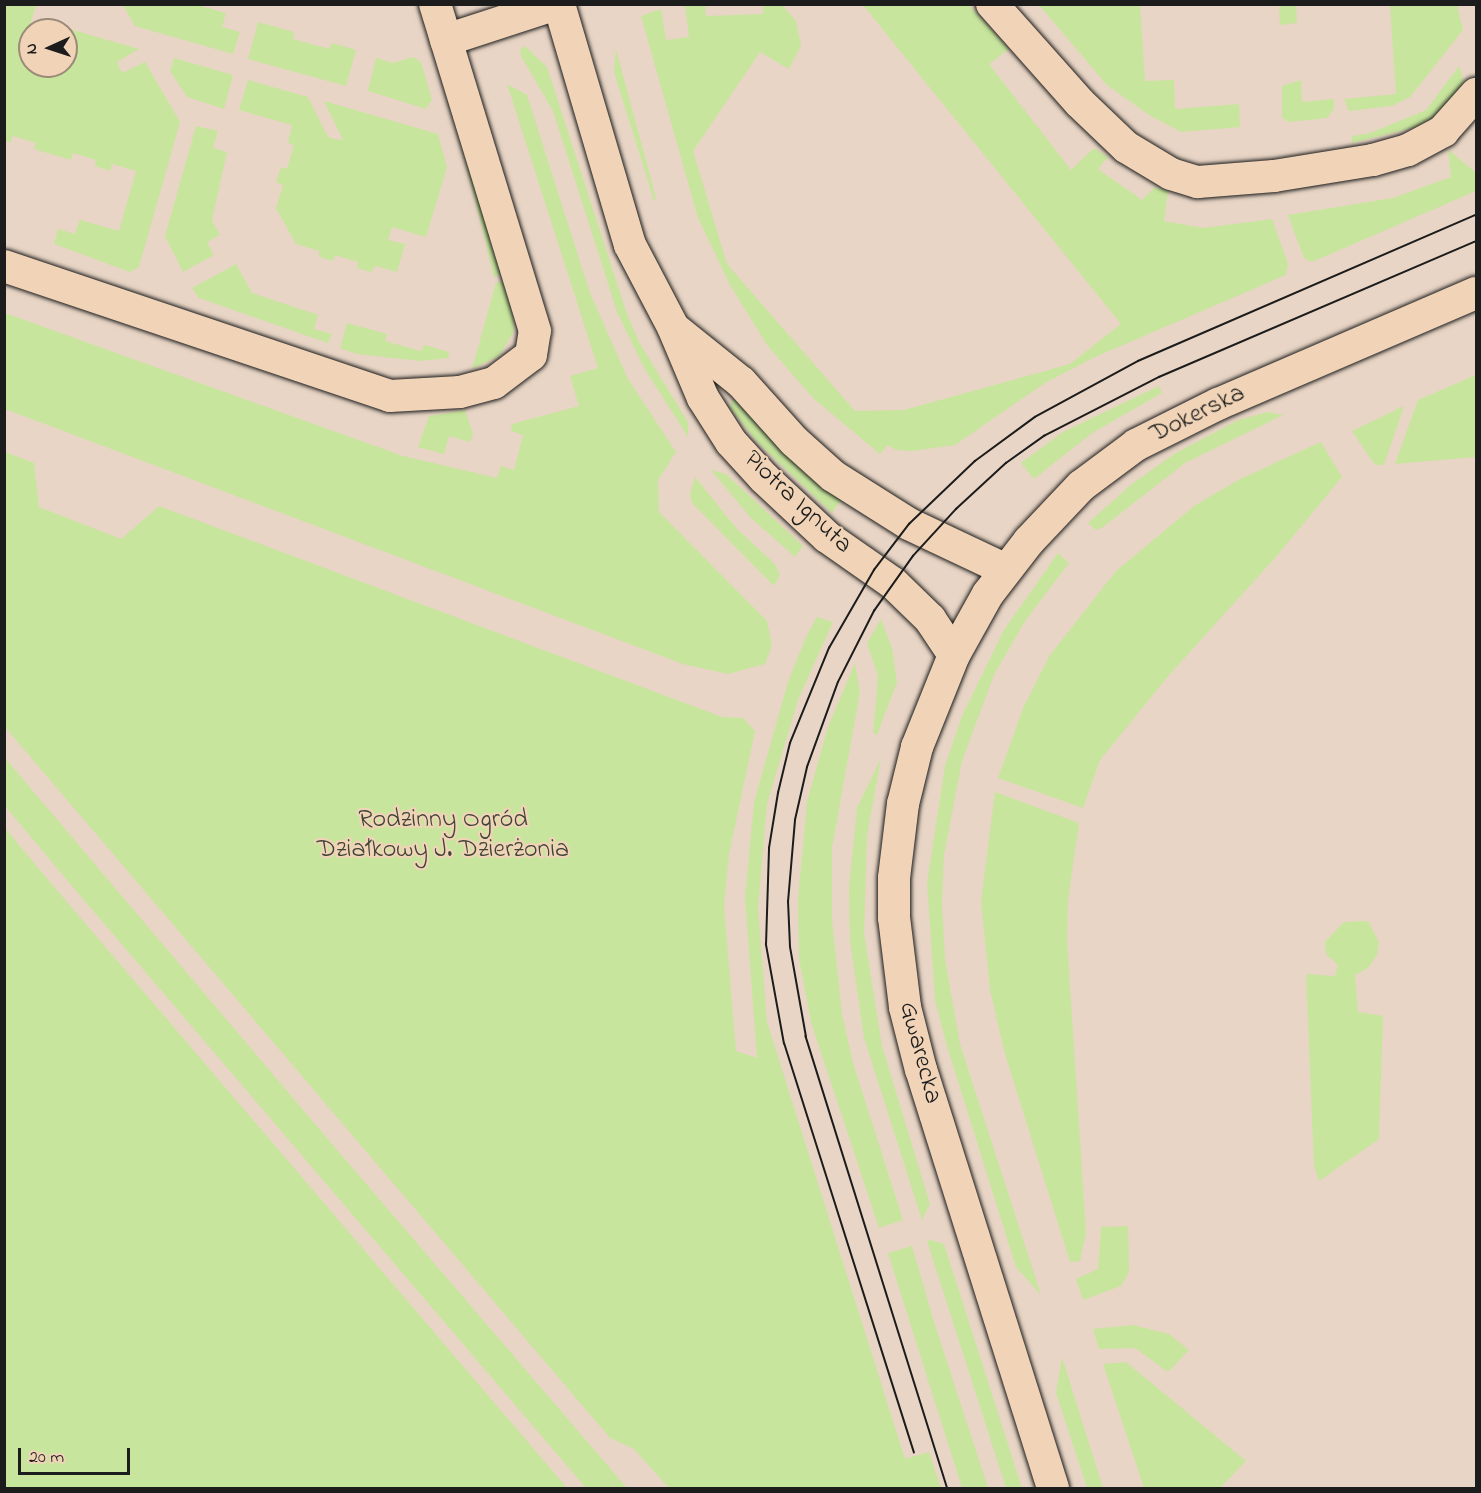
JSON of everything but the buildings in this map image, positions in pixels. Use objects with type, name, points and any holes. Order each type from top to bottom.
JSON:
[{"type":"street","points":[[4,266],[390,396],[460,392],[494,383],[531,355],[535,331],[435,4]]},
{"type":"street","points":[[446,40],[558,4]]},
{"type":"street","name":"Piotra Ignuta","points":[[558,4],[630,245],[673,327],[703,398],[731,442],[825,535],[912,601],[954,655]]},
{"type":"street","points":[[992,4],[1080,103],[1126,147],[1171,174],[1198,182],[1274,176],[1373,160],[1408,150],[1443,131],[1476,94]]},
{"type":"street","name":"Dokerska","points":[[976,615],[1004,569],[1081,486],[1136,446],[1218,404],[1476,293]]},
{"type":"street","name":"Piotra Ignuta","points":[[673,327],[741,382],[794,441],[833,476],[909,524],[1004,569]]},
{"type":"street","name":"Gwarecka","points":[[976,615],[954,655],[917,747],[903,804],[894,878],[894,918],[905,1006],[921,1070],[1053,1488]]},
{"type":"green space","points":[[5,4],[36,5],[32,18],[18,18],[18,78],[78,78],[78,31],[139,49],[117,62],[122,73],[145,62],[180,122],[139,267],[130,272],[54,244],[58,229],[75,234],[80,220],[119,231],[136,171],[112,164],[110,171],[95,166],[96,160],[73,153],[71,160],[34,149],[36,143],[13,136],[10,143],[5,141]]},
{"type":"green space","points":[[1279,4],[1308,5],[1296,6],[1297,23],[1280,25]]},
{"type":"green space","points":[[123,5],[197,5],[226,13],[222,27],[240,32],[233,54],[135,26]]},
{"type":"green space","points":[[705,5],[706,16],[763,14],[763,5],[782,5],[796,21],[801,46],[789,69],[760,52],[693,151],[727,264],[855,411],[904,410],[1070,364],[1121,324],[863,5],[969,5],[1009,49],[989,64],[1071,170],[1094,148],[1108,157],[1098,169],[1142,200],[1155,187],[1168,191],[1164,221],[1203,228],[1272,219],[1288,264],[1286,275],[1095,357],[1045,383],[955,445],[912,451],[896,450],[888,445],[880,454],[813,398],[767,345],[730,285],[698,218],[641,16],[661,9],[666,40],[689,37],[685,6]]},
{"type":"green space","points":[[1039,5],[1140,5],[1145,81],[1174,80],[1175,109],[1239,104],[1240,127],[1181,132],[1149,115],[1107,85]]},
{"type":"green space","points":[[1390,5],[1457,5],[1463,30],[1410,97],[1392,106],[1349,111],[1344,99],[1396,94]]},
{"type":"green space","points":[[258,22],[294,32],[293,39],[329,49],[332,43],[356,50],[346,86],[248,59]]},
{"type":"green space","points":[[525,46],[547,67],[626,311],[639,342],[688,422],[688,437],[644,368],[617,312],[553,111],[522,58],[520,50]]},
{"type":"green space","points":[[616,49],[656,198],[654,201],[614,72]]},
{"type":"green space","points":[[413,57],[421,62],[432,100],[426,109],[368,91],[376,58],[393,63]]},
{"type":"green space","points":[[174,58],[233,75],[224,109],[187,97],[170,71]]},
{"type":"green space","points":[[1459,66],[1464,82],[1437,115],[1417,127],[1352,143],[1352,136],[1370,133],[1426,110]]},
{"type":"green space","points":[[248,80],[308,97],[328,137],[335,139],[343,140],[324,101],[438,134],[447,167],[426,237],[392,227],[388,240],[405,244],[397,272],[376,266],[371,272],[357,268],[358,262],[335,255],[333,261],[319,257],[319,251],[296,244],[276,208],[283,185],[276,182],[281,167],[287,169],[294,145],[288,143],[292,125],[239,110]]},
{"type":"green space","points":[[1301,80],[1302,102],[1334,99],[1334,109],[1327,118],[1289,122],[1282,118],[1282,86]]},
{"type":"green space","points":[[507,84],[527,95],[590,293],[628,379],[676,452],[658,480],[659,512],[767,621],[772,646],[765,664],[728,674],[683,664],[5,409],[5,313],[403,456],[497,478],[501,466],[514,470],[523,435],[511,431],[512,424],[579,406],[570,376],[598,368]]},
{"type":"green space","points":[[196,126],[218,131],[213,148],[227,152],[212,220],[220,235],[207,242],[214,255],[183,272],[165,236]]},
{"type":"green space","points":[[460,140],[502,274],[494,277]]},
{"type":"green space","points":[[1448,149],[1476,173],[1476,191],[1312,262],[1304,258],[1288,215],[1393,198],[1451,177]]},
{"type":"green space","points":[[236,264],[252,293],[318,315],[314,329],[332,334],[328,343],[199,298],[192,288]]},
{"type":"green space","points":[[504,280],[513,308],[514,331],[499,356],[472,369],[496,283]]},
{"type":"green space","points":[[347,323],[387,334],[385,341],[421,351],[424,345],[449,352],[448,358],[420,361],[357,354],[340,348]]},
{"type":"green space","points":[[1476,375],[1476,457],[1395,464],[1418,400]]},
{"type":"green space","points":[[1159,386],[1162,393],[1092,433],[1034,479],[1021,463],[1063,432]]},
{"type":"green space","points":[[732,400],[737,400],[842,499],[832,513],[758,443],[730,408]]},
{"type":"green space","points":[[1404,406],[1384,465],[1375,465],[1352,431]]},
{"type":"green space","points":[[465,410],[473,434],[470,442],[449,436],[444,454],[418,447],[429,416]]},
{"type":"green space","points":[[1268,412],[1283,415],[1185,463],[1103,527],[1096,530],[1088,523],[1132,484],[1174,454],[1238,420]]},
{"type":"green space","points":[[1321,442],[1342,477],[1275,558],[1169,675],[1100,760],[1083,808],[998,778],[1024,706],[1050,655],[1116,571],[1194,506],[1240,479]]},
{"type":"green space","name":"Rodzinny Ogród Działkowy J. Dzierżonia","points":[[5,452],[34,463],[39,507],[121,539],[159,506],[722,717],[743,718],[755,731],[729,854],[724,905],[736,1051],[757,1058],[745,898],[754,802],[788,682],[806,637],[817,617],[833,622],[798,700],[767,804],[758,908],[767,1022],[905,1459],[929,1452],[941,1488],[669,1488],[634,1449],[610,1438],[5,727]]},
{"type":"green space","points":[[711,470],[726,474],[803,546],[795,557],[751,518]]},
{"type":"green space","points":[[695,477],[737,529],[775,564],[780,575],[774,586],[692,503],[690,494]]},
{"type":"green space","points":[[1058,553],[1069,563],[1025,621],[994,675],[962,761],[944,855],[942,903],[945,959],[960,1044],[1041,1295],[1016,1267],[947,1046],[935,1000],[927,883],[945,766],[962,716],[1004,630]]},
{"type":"green space","points":[[881,619],[892,648],[897,682],[877,735],[873,733],[878,676],[867,643]]},
{"type":"green space","points":[[855,663],[860,692],[832,848],[832,920],[842,1014],[853,1063],[903,1220],[879,1228],[811,1022],[799,958],[798,900],[807,802],[828,727]]},
{"type":"green space","points":[[5,758],[627,1488],[586,1488],[77,892],[5,806]]},
{"type":"green space","points":[[881,758],[867,836],[864,933],[882,1046],[930,1204],[922,1220],[864,1038],[850,941],[849,887],[857,808]]},
{"type":"green space","points":[[995,792],[1079,823],[1068,900],[1067,939],[1086,1233],[1080,1261],[1070,1262],[1005,1054],[990,990],[981,901]]},
{"type":"green space","points":[[5,828],[50,882],[567,1488],[5,1488]]},
{"type":"green space","points":[[1368,921],[1379,942],[1377,955],[1368,968],[1355,975],[1358,1012],[1383,1016],[1379,1139],[1319,1181],[1314,1166],[1306,974],[1335,976],[1338,965],[1326,954],[1325,942],[1344,922]]},
{"type":"green space","points":[[1128,1226],[1129,1272],[1121,1286],[1083,1300],[1076,1279],[1098,1269],[1101,1227]]},
{"type":"green space","points":[[927,1241],[944,1244],[1022,1488],[1006,1488]]},
{"type":"green space","points":[[912,1246],[988,1488],[962,1488],[888,1253]]},
{"type":"green space","points":[[1133,1325],[1169,1334],[1189,1350],[1168,1372],[1135,1348],[1099,1349],[1093,1329]]},
{"type":"green space","points":[[1062,1357],[1103,1488],[1087,1488],[1056,1393]]},
{"type":"green space","points":[[1126,1362],[1246,1461],[1220,1488],[1144,1488],[1103,1364]]},
{"type":"tram line","points":[[914,1453],[784,1044],[766,945],[769,848],[778,793],[790,743],[829,648],[874,570],[909,524],[975,461],[1035,417],[1138,361],[1476,215]]},
{"type":"tram line","points":[[947,1488],[806,1037],[790,947],[788,902],[795,820],[807,767],[838,682],[874,611],[913,556],[956,509],[1006,463],[1044,436],[1159,377],[1476,241]]}]
